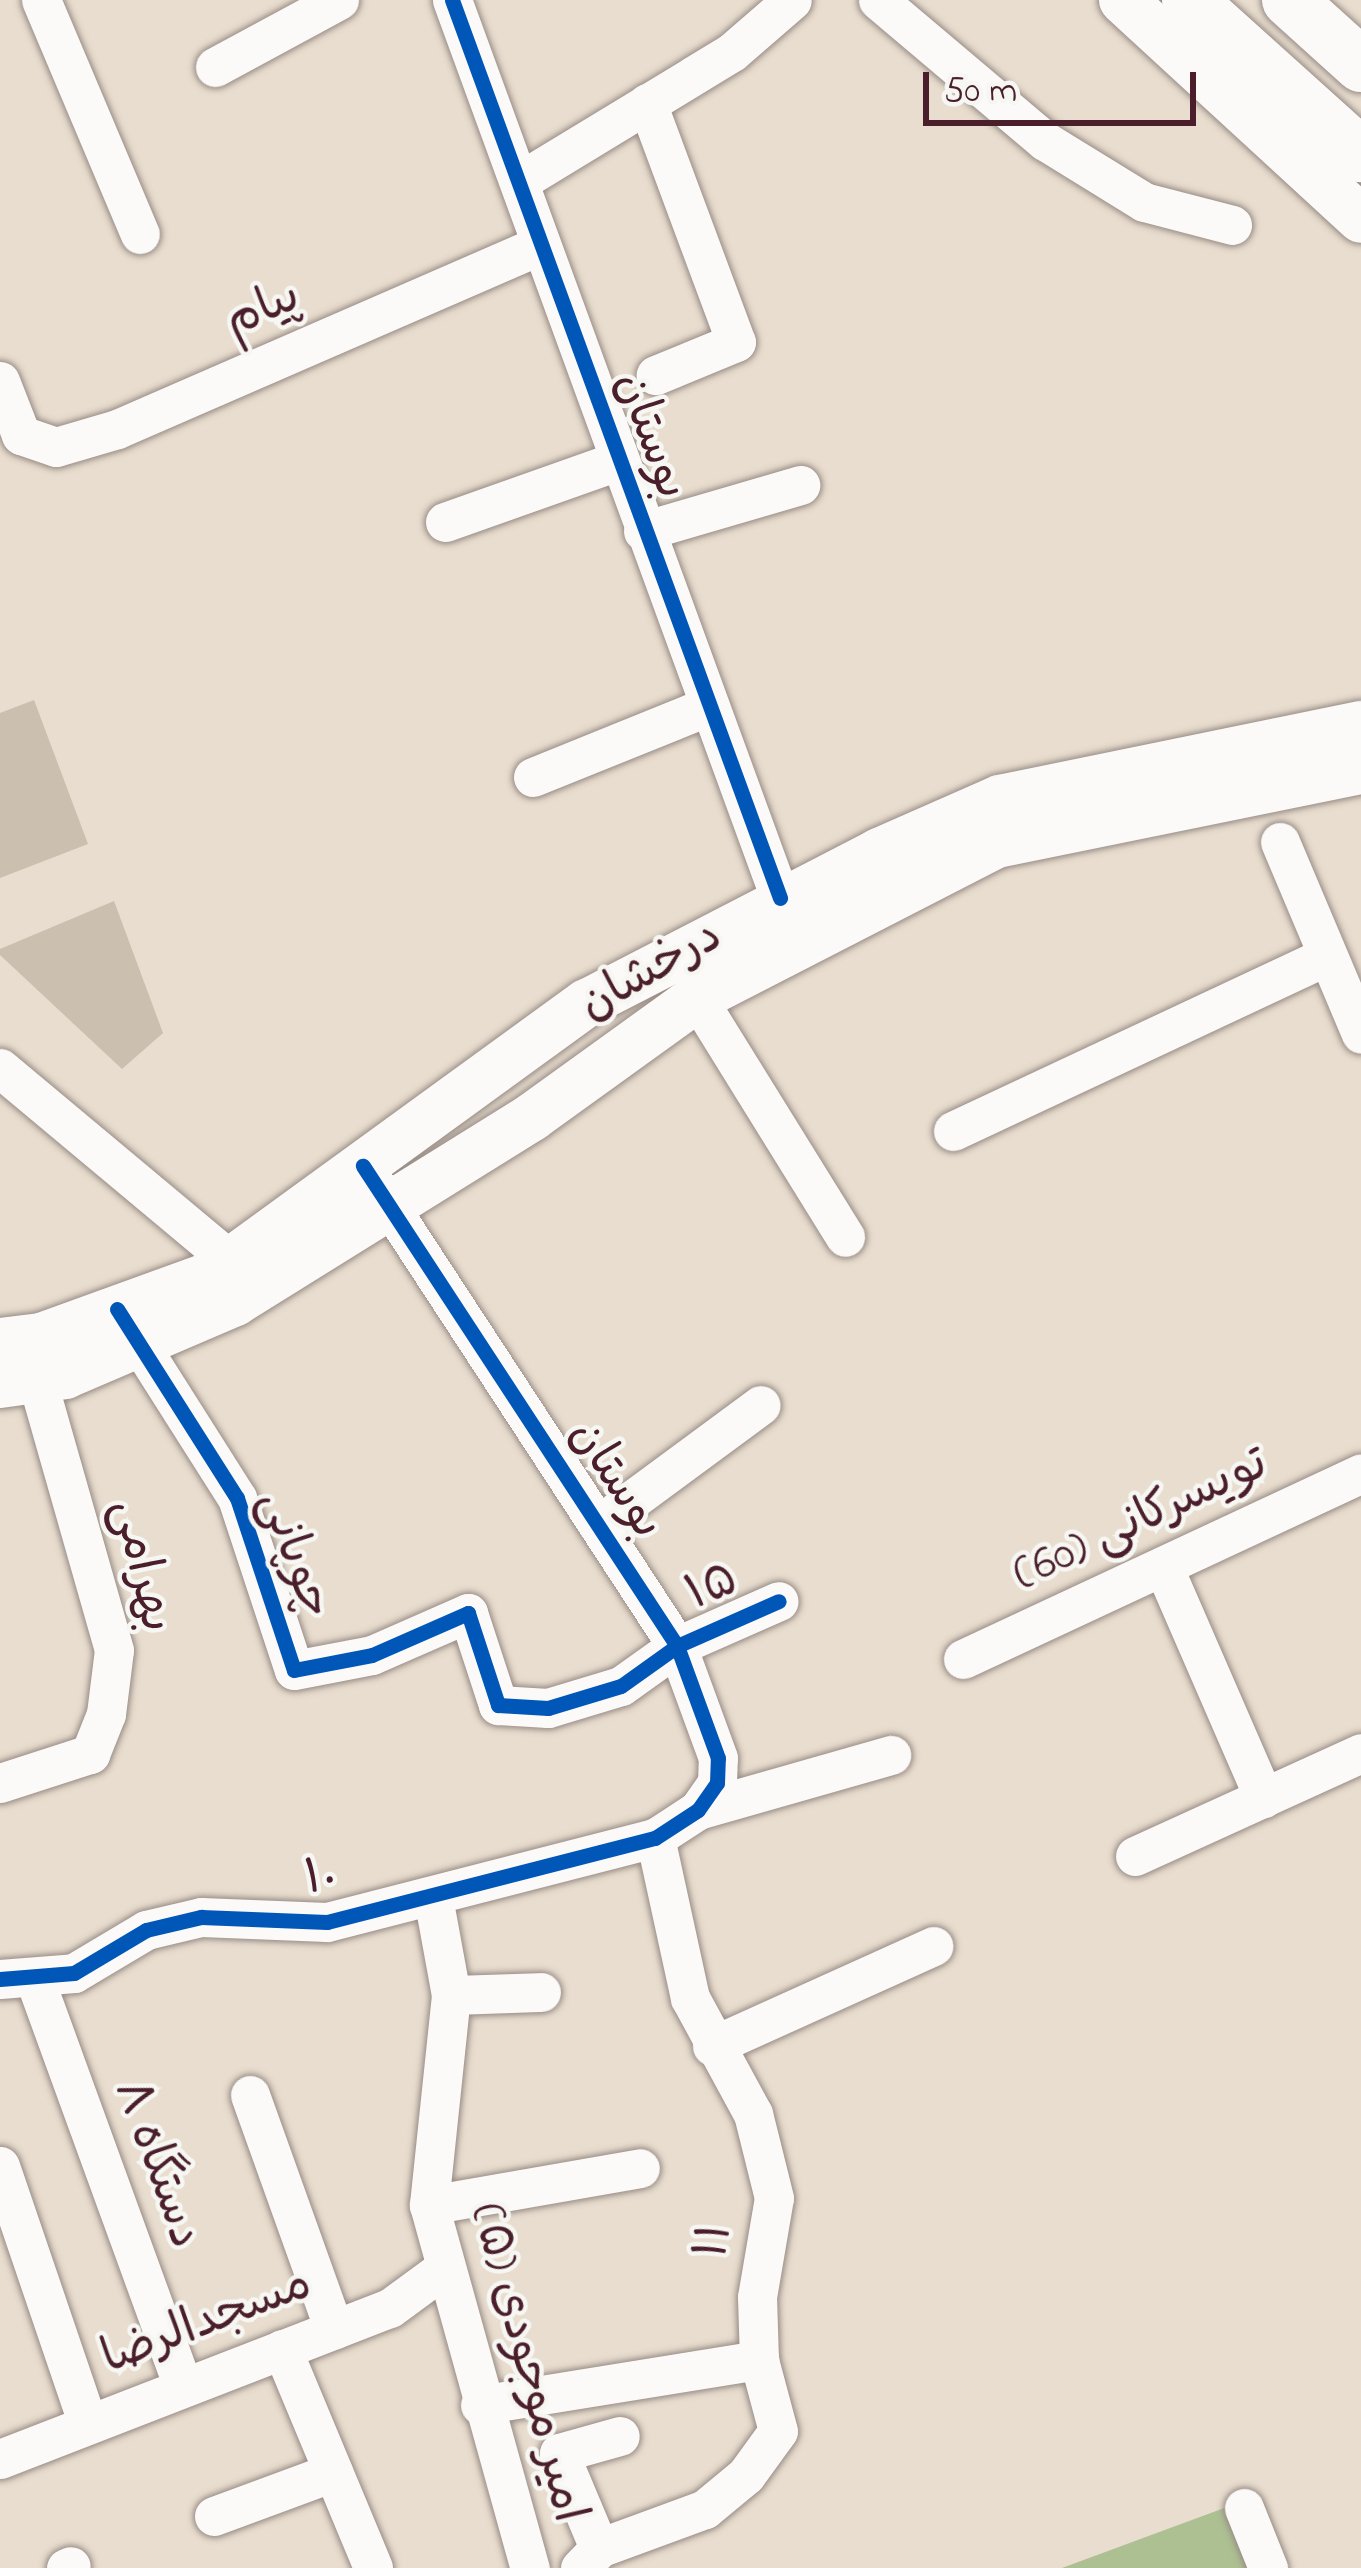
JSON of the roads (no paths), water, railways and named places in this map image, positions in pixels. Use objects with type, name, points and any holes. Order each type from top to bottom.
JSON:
[{"type":"highway","points":[[1189,0],[1361,155]]},
{"type":"highway","points":[[1289,0],[1361,65]]},
{"type":"main road","points":[[1123,0],[1361,219]]},
{"type":"main road","points":[[1326,0],[1361,32]]},
{"type":"main road","name":"درخشان","points":[[18,1382],[128,1326],[231,1261],[587,1004],[779,898],[1000,799],[1361,724]]},
{"type":"main road","name":"درخشان","points":[[0,1342],[128,1326],[236,1303],[697,998],[997,844],[1361,770]]},
{"type":"street","points":[[41,0],[140,234]]},
{"type":"street","points":[[215,67],[339,0]]},
{"type":"street","name":"بوستان","points":[[452,0],[779,898]]},
{"type":"street","points":[[520,181],[732,52],[792,0]]},
{"type":"street","points":[[878,0],[1045,141],[1144,202],[1232,225]]},
{"type":"street","points":[[647,103],[736,342],[656,375]]},
{"type":"street","name":"پیام","points":[[0,384],[21,435],[56,447],[117,429],[541,244]]},
{"type":"street","points":[[445,522],[617,461]]},
{"type":"street","points":[[644,531],[800,484]]},
{"type":"street","points":[[533,777],[709,706]]},
{"type":"street","points":[[1280,842],[1323,958],[1361,1034]]},
{"type":"street","points":[[953,1131],[1323,958]]},
{"type":"street","points":[[697,998],[845,1238]]},
{"type":"street","points":[[0,1068],[231,1261]]},
{"type":"street","name":"بوستان","points":[[363,1166],[677,1646],[718,1758],[717,1783],[698,1810]]},
{"type":"street","name":"چوپانی","points":[[128,1326],[237,1498],[295,1670],[371,1655],[468,1613],[499,1705],[548,1708],[621,1686],[677,1646]]},
{"type":"street","name":"بهرامی","points":[[0,1783],[91,1754],[106,1714],[114,1650],[18,1382]]},
{"type":"street","points":[[598,1525],[761,1405]]},
{"type":"street","name":"تویسرکانی (60)","points":[[964,1659],[1361,1473]]},
{"type":"street","points":[[1163,1566],[1264,1798]]},
{"type":"street","name":"۱۵","points":[[677,1646],[779,1601]]},
{"type":"street","points":[[1135,1856],[1361,1754]]},
{"type":"street","points":[[655,1838],[698,1810],[890,1755]]},
{"type":"street","name":"۱۰","points":[[18,1979],[74,1973],[146,1930],[201,1917],[327,1922],[655,1838]]},
{"type":"street","name":"۱۱","points":[[590,2558],[704,2509],[746,2475],[778,2431],[759,2360],[757,2296],[774,2198],[753,2114],[690,1998],[655,1838]]},
{"type":"street","name":"امیر موجودی (۵)","points":[[433,1898],[451,1995],[429,2206],[530,2568]]},
{"type":"street","points":[[712,2046],[933,1946]]},
{"type":"street","name":"۸ دستگاه","points":[[18,1979],[182,2383]]},
{"type":"street","points":[[451,1995],[541,1992]]},
{"type":"street","points":[[250,2096],[334,2329]]},
{"type":"street","points":[[0,2166],[87,2422]]},
{"type":"street","points":[[429,2206],[640,2168]]},
{"type":"street","name":"مسجدالرضا","points":[[0,2459],[182,2383],[389,2308],[443,2269]]},
{"type":"street","points":[[282,2349],[373,2568]]},
{"type":"street","points":[[481,2405],[759,2360]]},
{"type":"street","points":[[590,2558],[559,2453],[620,2436]]},
{"type":"street","points":[[214,2516],[333,2472]]},
{"type":"street","points":[[1244,2508],[1268,2568]]}]
